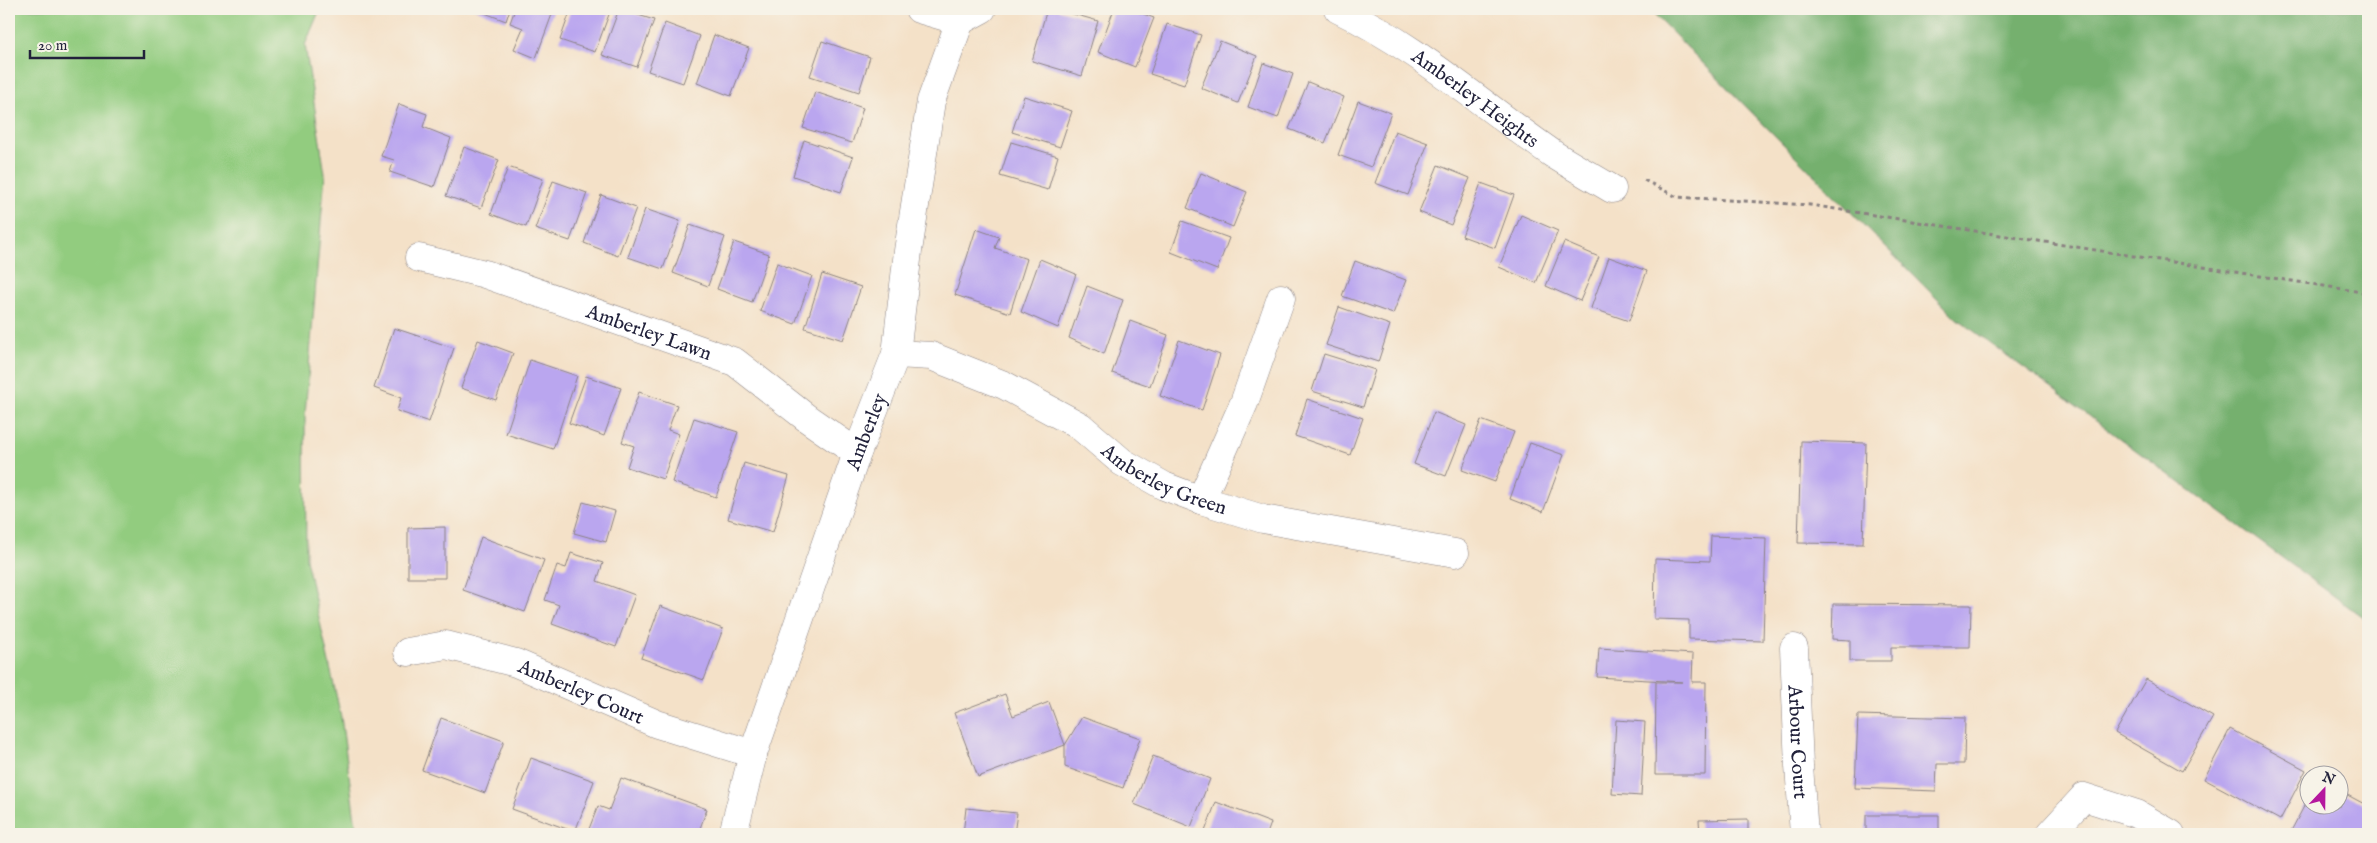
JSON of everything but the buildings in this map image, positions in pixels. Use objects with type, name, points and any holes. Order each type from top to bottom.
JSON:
[{"type":"street","points":[[918,9],[971,15]]},
{"type":"street","name":"Amberley Heights","points":[[1338,9],[1384,35],[1441,73],[1554,154],[1612,189]]},
{"type":"street","name":"Amberley","points":[[733,834],[753,754],[858,453],[896,354],[908,251],[931,101],[971,15]]},
{"type":"street","name":"Amberley Lawn","points":[[419,258],[485,274],[735,362],[808,419],[858,453]]},
{"type":"street","points":[[1201,500],[1244,403],[1281,298]]},
{"type":"street","name":"Amberley Green","points":[[896,354],[931,356],[1004,385],[1080,426],[1122,462],[1164,486],[1201,500],[1263,519],[1455,553]]},
{"type":"street","name":"Amberley Court","points":[[408,652],[446,645],[516,664],[657,724],[753,754]]},
{"type":"street","name":"Arbour Court","points":[[1794,648],[1804,834]]},
{"type":"street","points":[[2050,834],[2084,797],[2137,814],[2172,834]]},
{"type":"path","points":[[1612,189],[1644,180],[1677,197],[1810,205],[2368,293]]},
{"type":"green space","points":[[9,9],[320,9],[305,45],[325,174],[305,414],[306,559],[341,717],[357,834],[9,834]]},
{"type":"green space","points":[[1649,9],[2368,9],[2368,621],[1956,318]]}]
